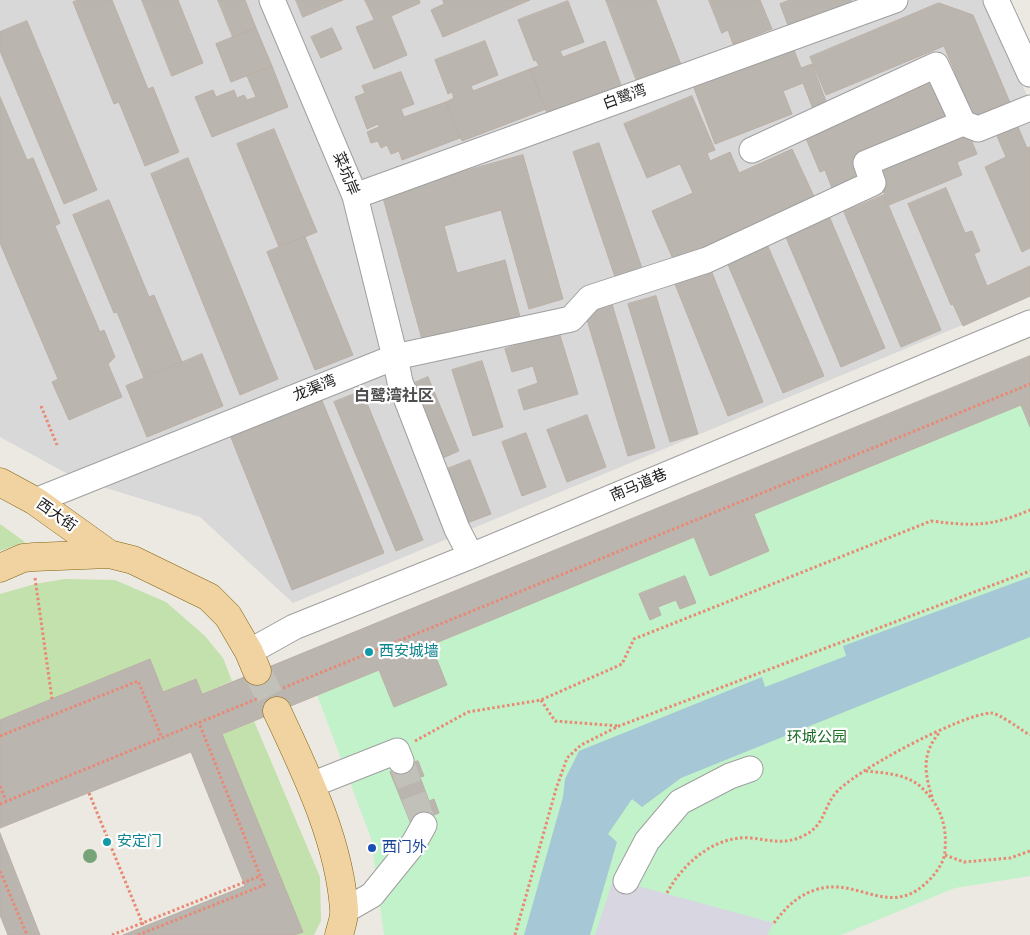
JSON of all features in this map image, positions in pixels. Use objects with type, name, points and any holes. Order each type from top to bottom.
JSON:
[{"type":"main road","name":"西大街","points":[[0,482],[35,501],[109,554]]},
{"type":"main road","points":[[0,568],[23,558],[109,554],[133,560],[209,598],[228,616],[266,684],[311,784],[336,858],[342,923]]},
{"type":"street","name":"菜坑岸","points":[[272,0],[355,196],[395,357]]},
{"type":"street","name":"白鹭湾","points":[[355,196],[895,0]]},
{"type":"street","points":[[996,0],[1022,38],[1030,74]]},
{"type":"street","points":[[752,150],[936,65],[963,124],[978,129],[1030,108]]},
{"type":"street","name":"龙渠湾","points":[[35,501],[395,357],[571,319],[590,298],[707,260],[873,183],[866,164],[963,124]]},
{"type":"street","name":"南马道巷","points":[[266,684],[294,627],[471,556],[1030,323]]},
{"type":"street","points":[[395,357],[400,382],[457,529],[471,556]]},
{"type":"street","points":[[311,784],[399,756]]},
{"type":"street","points":[[626,882],[647,841],[680,802],[750,769]]},
{"type":"street","points":[[342,923],[372,895],[414,843],[424,825]]},
{"type":"path","points":[[0,804],[199,723],[266,684],[1030,384]]},
{"type":"path","points":[[41,406],[57,446]]},
{"type":"path","points":[[399,756],[468,712],[541,700],[622,664],[634,639],[931,521],[967,525],[1002,522],[1030,510]]},
{"type":"path","points":[[515,935],[556,789],[568,758],[581,745],[620,726],[1030,571]]},
{"type":"path","points":[[35,584],[52,699]]},
{"type":"path","points":[[0,736],[138,681],[162,738]]},
{"type":"path","points":[[541,700],[555,721],[620,726]]},
{"type":"path","points":[[667,893],[673,880],[694,859],[717,842],[748,838],[781,843],[803,836],[821,823],[834,795],[852,778],[943,729],[972,716],[993,713],[1030,735]]},
{"type":"path","points":[[138,935],[264,885],[199,723]]},
{"type":"path","points":[[774,924],[793,902],[801,896],[819,889],[839,887],[884,898],[910,894],[926,885],[937,871],[945,855],[946,835],[942,816],[933,798],[924,770],[926,755],[932,741],[943,729]]},
{"type":"path","points":[[866,771],[893,774],[919,784],[933,798]]},
{"type":"path","points":[[0,786],[6,801]]},
{"type":"path","points":[[90,792],[144,927]]},
{"type":"path","points":[[945,855],[964,862],[1010,858],[1030,851]]},
{"type":"path","points":[[0,871],[26,935]]},
{"type":"path","points":[[112,935],[260,876]]},
{"type":"shaded area","points":[[0,0],[985,0],[1030,102],[1030,297],[293,603],[200,517],[77,479],[0,437]]},
{"type":"shaded area","points":[[614,877],[638,886],[774,923],[767,935],[595,935]]},
{"type":"green space","name":"环城公园","points":[[1021,405],[1030,427],[1030,876],[955,888],[841,935],[384,935],[371,838],[317,695],[379,670],[394,707],[431,645],[694,537],[710,576],[769,551],[754,514]]},
{"type":"green space","points":[[0,524],[25,542],[0,551]]},
{"type":"green space","points":[[65,579],[115,580],[166,602],[205,636],[223,658],[232,681],[202,694],[195,679],[163,692],[150,659],[0,720],[0,594],[35,584]]},
{"type":"green space","points":[[254,721],[320,877],[321,921],[314,935],[294,935],[222,734]]},
{"type":"water","points":[[1030,577],[1030,637],[681,778],[642,807],[632,799],[608,834],[617,842],[590,935],[524,935],[563,797],[565,779],[579,751],[762,677],[765,687],[846,656],[843,646]]},
{"type":"building","points":[[79,0],[112,0],[148,89],[153,87],[179,152],[145,166],[119,102],[114,104],[73,2]]},
{"type":"building","points":[[142,0],[178,0],[203,63],[172,76]]},
{"type":"building","points":[[218,0],[245,0],[256,28],[233,37]]},
{"type":"building","points":[[296,0],[343,0],[303,17]]},
{"type":"building","points":[[365,0],[419,0],[420,3],[391,16],[407,55],[374,69],[356,27],[374,20]]},
{"type":"building","points":[[443,0],[530,0],[443,37],[431,10],[444,4]]},
{"type":"building","points":[[606,0],[656,0],[682,67],[638,84]]},
{"type":"building","points":[[709,0],[760,0],[772,29],[733,44],[728,30],[722,33]]},
{"type":"building","points":[[790,0],[851,0],[852,4],[789,28],[780,4]]},
{"type":"building","points":[[568,1],[584,42],[560,51],[563,57],[605,41],[621,85],[547,113],[530,69],[539,66],[536,60],[534,61],[518,20]]},
{"type":"building","points":[[939,3],[973,15],[1011,105],[975,120],[944,46],[826,95],[810,57]]},
{"type":"building","points":[[27,21],[97,190],[64,204],[0,51],[0,32]]},
{"type":"building","points":[[256,28],[272,66],[231,82],[216,44]]},
{"type":"building","points":[[332,28],[342,49],[321,58],[311,37]]},
{"type":"building","points":[[485,41],[498,75],[471,86],[473,91],[530,69],[546,109],[462,141],[446,102],[454,98],[452,92],[448,94],[435,60]]},
{"type":"building","points":[[794,50],[801,68],[812,64],[827,104],[813,109],[803,83],[783,91],[792,114],[715,144],[694,88]]},
{"type":"building","points":[[272,66],[288,107],[212,137],[195,97],[213,90],[216,97],[234,90],[237,98],[244,95],[247,100],[256,97],[247,76]]},
{"type":"building","points":[[401,72],[414,104],[401,109],[404,117],[446,102],[460,138],[402,160],[399,151],[391,154],[387,145],[381,148],[378,141],[371,143],[367,132],[379,127],[378,124],[367,129],[355,97],[365,93],[362,86]]},
{"type":"building","points":[[936,81],[951,117],[865,175],[832,188],[825,170],[820,172],[805,136]]},
{"type":"building","points":[[692,96],[715,150],[707,153],[710,161],[730,152],[739,173],[792,149],[817,203],[676,266],[652,211],[693,193],[680,164],[647,178],[624,124]]},
{"type":"building","points":[[0,97],[27,160],[33,158],[60,223],[55,226],[100,332],[104,330],[115,357],[108,364],[122,397],[69,420],[52,382],[58,379],[0,243]]},
{"type":"building","points":[[1015,120],[1027,148],[1030,147],[1030,248],[1022,252],[985,167],[1006,157],[994,129]]},
{"type":"building","points":[[274,129],[317,232],[279,247],[237,144]]},
{"type":"building","points":[[968,132],[977,154],[957,162],[962,175],[889,205],[875,171]]},
{"type":"building","points":[[599,143],[643,271],[616,280],[573,152]]},
{"type":"building","points":[[523,155],[563,299],[529,309],[501,210],[444,226],[457,273],[505,260],[520,317],[423,343],[382,194]]},
{"type":"building","points":[[188,158],[278,379],[240,395],[151,174]]},
{"type":"building","points":[[946,188],[965,233],[972,231],[980,251],[974,254],[987,286],[1030,266],[1030,296],[963,326],[953,304],[951,305],[908,204]]},
{"type":"building","points":[[884,195],[941,330],[901,347],[844,212]]},
{"type":"building","points":[[109,200],[149,297],[154,295],[182,362],[144,378],[117,312],[114,313],[73,215]]},
{"type":"building","points":[[829,216],[885,348],[841,367],[785,235]]},
{"type":"building","points":[[305,237],[353,355],[315,370],[267,252]]},
{"type":"building","points":[[766,242],[824,376],[783,393],[726,260]]},
{"type":"building","points":[[711,270],[763,402],[728,416],[675,284]]},
{"type":"building","points":[[656,296],[698,434],[670,442],[628,304]]},
{"type":"building","points":[[612,304],[655,448],[628,456],[585,313]]},
{"type":"building","points":[[559,332],[578,394],[524,410],[518,390],[538,383],[533,366],[512,372],[505,349]]},
{"type":"building","points":[[202,354],[223,406],[147,437],[126,386]]},
{"type":"building","name":"西安城墙","points":[[1030,356],[1030,427],[1021,405],[754,514],[769,551],[710,576],[694,537],[431,645],[447,685],[394,707],[379,670],[222,734],[303,932],[294,935],[123,935],[245,886],[191,752],[0,828],[0,720],[150,659],[163,692],[196,679],[202,694]]},
{"type":"building","points":[[482,361],[503,427],[473,436],[452,370]]},
{"type":"building","points":[[428,377],[459,451],[436,461],[405,387]]},
{"type":"building","points":[[362,391],[423,540],[396,551],[334,402]]},
{"type":"building","points":[[321,398],[384,553],[292,590],[230,435]]},
{"type":"building","points":[[587,415],[606,467],[567,482],[547,430]]},
{"type":"building","points":[[526,433],[546,487],[522,496],[502,442]]},
{"type":"building","points":[[470,460],[491,514],[459,526],[439,472]]},
{"type":"building","points":[[685,576],[696,603],[680,609],[676,600],[658,607],[661,615],[650,620],[639,594]]},
{"type":"building","points":[[418,761],[424,776],[420,777],[429,801],[434,799],[439,813],[411,824],[390,772]]},
{"type":"building","points":[[0,833],[40,935],[8,935],[0,915]]},
{"type":"tunnel","points":[[257,671],[277,711]]},
{"type":"tunnel","points":[[401,761],[424,825]]},
{"type":"place","name":"西安城墙","points":[[369,652]]},
{"type":"place","name":"安定门","points":[[107,842]]},
{"type":"place","name":"西门外","points":[[372,848]]},
{"type":"district","name":"白鹭湾社区","points":[[394,397]]}]
